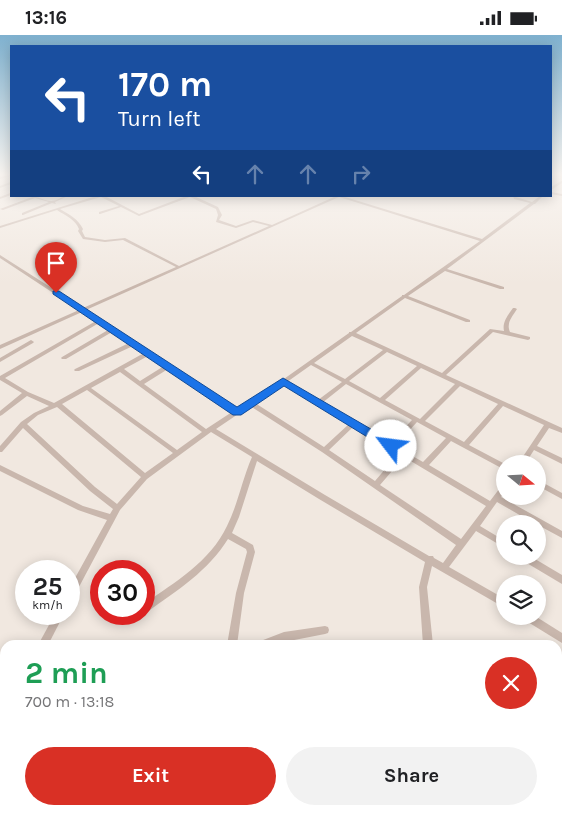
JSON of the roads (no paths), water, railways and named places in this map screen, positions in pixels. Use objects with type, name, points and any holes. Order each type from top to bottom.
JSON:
[{"type":"street","points":[[23,214],[30,211]]},
{"type":"street","points":[[0,227],[49,211]]},
{"type":"street","points":[[62,211],[79,223],[80,231],[84,238],[105,241],[122,239],[179,267]]},
{"type":"street","points":[[100,213],[105,211]]},
{"type":"street","points":[[131,211],[141,215],[150,211]]},
{"type":"street","points":[[220,211],[220,216],[216,220],[237,227],[256,221],[273,226]]},
{"type":"street","points":[[0,347],[305,211]]},
{"type":"street","points":[[388,211],[482,240]]},
{"type":"street","points":[[80,576],[117,508],[145,477],[208,430],[237,413],[311,363],[522,211]]},
{"type":"street","points":[[0,256],[237,413]]},
{"type":"street","points":[[444,269],[502,288]]},
{"type":"street","points":[[404,296],[468,321]]},
{"type":"street","points":[[508,334],[505,329],[506,325],[515,309]]},
{"type":"street","points":[[1,380],[98,322]]},
{"type":"street","points":[[64,358],[111,330]]},
{"type":"street","points":[[443,375],[490,332],[495,331],[528,338]]},
{"type":"street","points":[[351,333],[562,431]]},
{"type":"street","points":[[0,360],[31,342]]},
{"type":"street","points":[[77,370],[132,344]]},
{"type":"street","points":[[318,403],[387,349]]},
{"type":"street","points":[[0,450],[23,424],[36,414],[147,354]]},
{"type":"street","points":[[311,363],[496,462]]},
{"type":"street","points":[[381,400],[421,365]]},
{"type":"street","points":[[141,383],[167,367]]},
{"type":"street","points":[[120,369],[208,430],[256,456],[322,497],[496,599]]},
{"type":"street","points":[[1,380],[55,405],[145,477]]},
{"type":"street","points":[[283,382],[424,466],[562,535]]},
{"type":"street","points":[[391,446],[459,383]]},
{"type":"street","points":[[87,388],[176,453]]},
{"type":"street","points":[[0,414],[26,393]]},
{"type":"street","points":[[250,403],[324,450],[461,544]]},
{"type":"street","points":[[464,445],[502,403]]},
{"type":"street","points":[[23,424],[61,457],[92,489],[117,508]]},
{"type":"street","points":[[324,450],[352,424]]},
{"type":"street","points":[[528,455],[548,424]]},
{"type":"street","points":[[424,466],[450,438]]},
{"type":"street","points":[[533,447],[562,461]]},
{"type":"street","points":[[376,485],[403,453]]},
{"type":"street","points":[[155,601],[201,567],[217,550],[227,534],[256,456]]},
{"type":"street","points":[[0,468],[77,506],[111,518]]},
{"type":"street","points":[[546,487],[562,496]]},
{"type":"street","points":[[444,568],[496,497]]},
{"type":"street","points":[[475,527],[496,540]]},
{"type":"street","points":[[227,534],[250,547],[251,552],[238,601],[233,640]]},
{"type":"street","points":[[428,640],[424,587],[430,559]]},
{"type":"street","points":[[538,565],[562,580]]},
{"type":"street","points":[[46,640],[54,625]]},
{"type":"street","points":[[544,625],[561,634]]},
{"type":"street","points":[[276,640],[325,630]]}]
